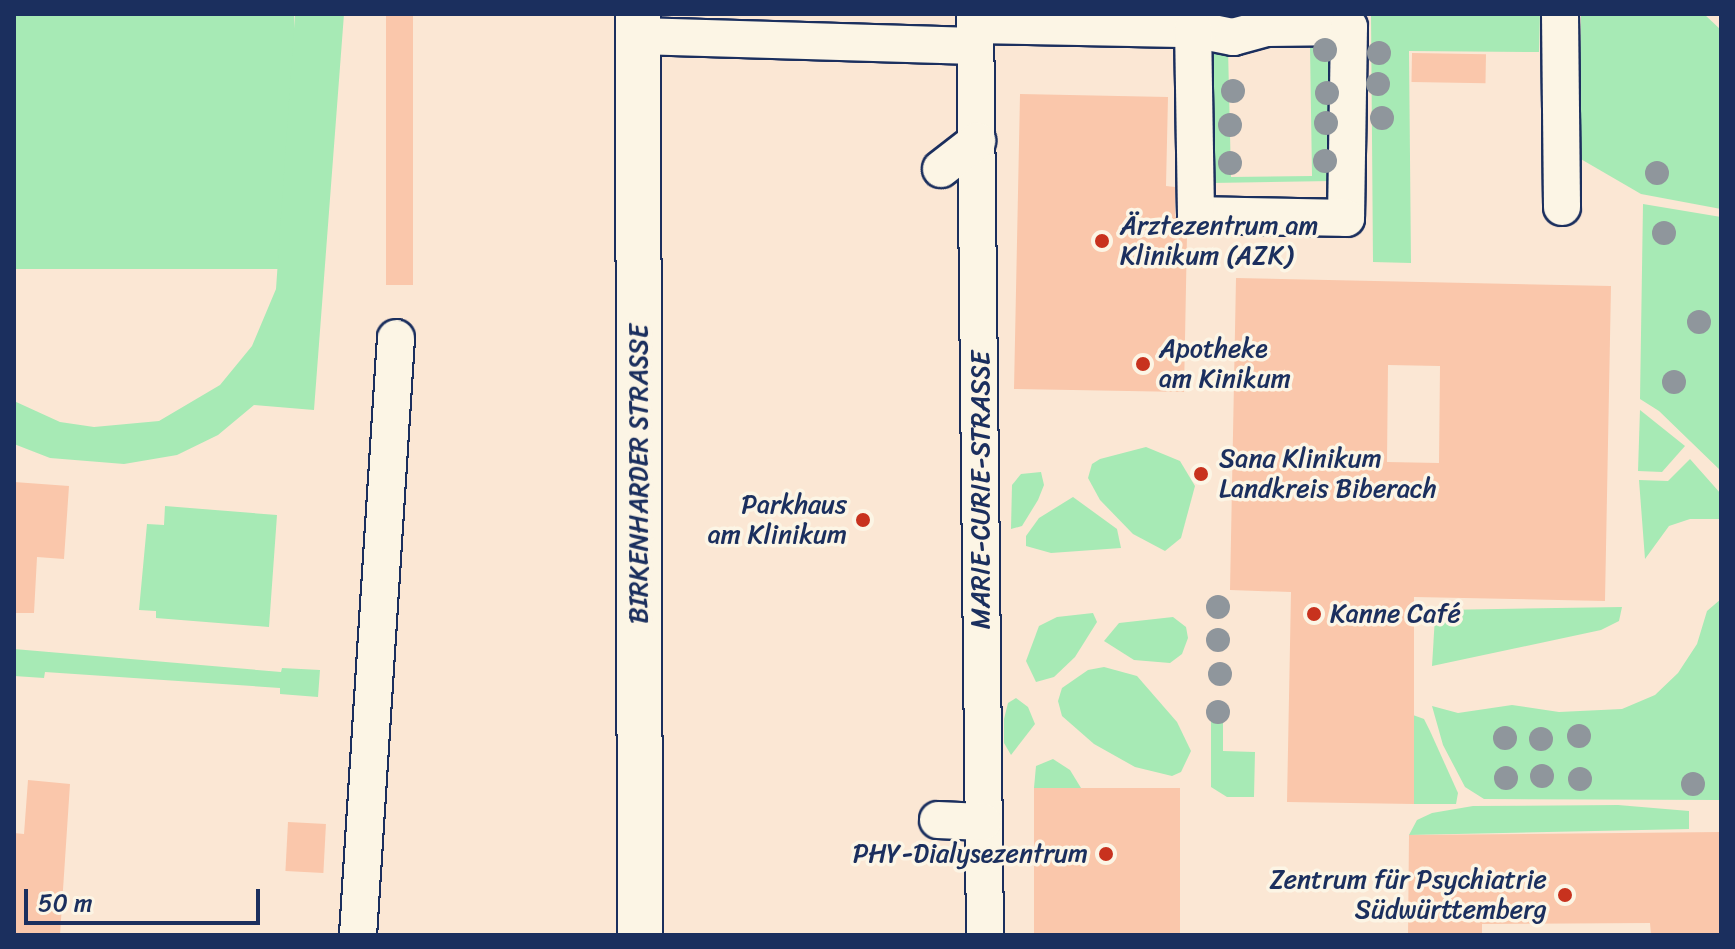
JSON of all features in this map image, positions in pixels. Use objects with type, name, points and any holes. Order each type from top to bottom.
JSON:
[{"type":"main road","name":"BIRKENHARDER STRASSE","points":[[638,25],[640,935]]},
{"type":"street","points":[[1560,14],[1562,207]]},
{"type":"street","points":[[638,25],[1193,29],[1209,37],[1240,37],[1267,28],[1349,27],[1346,218],[1196,215],[1193,29]]},
{"type":"street","name":"MARIE-CURIE-STRASSE","points":[[975,28],[985,935]]},
{"type":"street","points":[[941,169],[977,141]]},
{"type":"street","points":[[358,935],[396,338]]},
{"type":"street","points":[[938,820],[983,822]]},
{"type":"green space","points":[[14,14],[294,14],[294,269],[14,269]]},
{"type":"green space","points":[[295,14],[344,14],[314,410],[254,405],[218,435],[177,455],[124,464],[50,458],[14,444],[14,401],[60,422],[94,427],[159,421],[220,385],[252,346],[276,289]]},
{"type":"green space","points":[[1371,14],[1540,14],[1539,52],[1409,51],[1411,263],[1373,262]]},
{"type":"green space","points":[[1581,14],[1704,14],[1721,30],[1721,209],[1641,194],[1579,158]]},
{"type":"green space","points":[[1310,47],[1330,47],[1332,181],[1211,183],[1208,48],[1228,48],[1231,177],[1312,176]]},
{"type":"green space","points":[[1643,204],[1721,217],[1721,471],[1659,411],[1640,399]]},
{"type":"green space","points":[[1640,410],[1685,446],[1662,472],[1638,471]]},
{"type":"green space","points":[[1146,447],[1180,461],[1195,486],[1181,538],[1165,551],[1133,534],[1100,500],[1088,478],[1092,464],[1100,459]]},
{"type":"green space","points":[[1690,459],[1721,494],[1721,519],[1690,519],[1669,526],[1645,559],[1639,480],[1668,481]]},
{"type":"green space","points":[[1041,472],[1044,485],[1038,500],[1022,526],[1011,529],[1012,485],[1021,474]]},
{"type":"green space","points":[[1073,497],[1117,529],[1121,548],[1051,553],[1026,546],[1026,536],[1039,518]]},
{"type":"green space","points":[[165,506],[277,515],[269,627],[156,618],[156,611],[139,610],[147,524],[164,525]]},
{"type":"green space","points":[[1721,599],[1719,800],[1484,799],[1465,787],[1443,745],[1432,706],[1458,713],[1512,705],[1559,712],[1622,709],[1655,695],[1678,673],[1697,644],[1707,611]]},
{"type":"green space","points":[[1622,607],[1619,621],[1601,630],[1432,666],[1435,617],[1440,610]]},
{"type":"green space","points":[[1093,613],[1097,622],[1075,657],[1054,677],[1036,682],[1026,661],[1039,626],[1057,617]]},
{"type":"green space","points":[[1173,617],[1186,627],[1188,638],[1182,654],[1170,663],[1134,660],[1104,641],[1119,623]]},
{"type":"green space","points":[[14,649],[281,672],[282,668],[320,670],[318,697],[280,694],[280,688],[45,672],[44,678],[14,676]]},
{"type":"green space","points":[[1104,667],[1137,676],[1177,722],[1191,751],[1181,772],[1172,776],[1135,767],[1094,744],[1062,716],[1058,701],[1062,688],[1088,670]]},
{"type":"green space","points":[[1016,698],[1028,707],[1035,724],[1011,755],[1004,743],[1004,719],[1008,703]]},
{"type":"green space","points":[[1211,702],[1223,702],[1223,751],[1255,752],[1254,797],[1227,797],[1211,787]]},
{"type":"green space","points":[[1413,715],[1424,719],[1430,731],[1458,793],[1456,804],[1414,804]]},
{"type":"green space","points":[[1053,759],[1070,770],[1081,788],[1034,788],[1036,766]]},
{"type":"green space","points":[[1618,805],[1689,811],[1689,829],[1409,835],[1417,820],[1432,813],[1473,806]]},
{"type":"building","points":[[386,14],[413,14],[413,285],[386,285]]},
{"type":"building","points":[[1412,53],[1486,54],[1485,83],[1411,82]]},
{"type":"building","name":"Ärztezentrum am Klinikum (AZK)","points":[[1020,94],[1168,97],[1166,186],[1175,187],[1175,216],[1187,234],[1184,392],[1014,389]]},
{"type":"building","points":[[1236,278],[1611,286],[1605,601],[1414,597],[1414,804],[1287,802],[1291,592],[1230,590]],"holes":[[[1388,365],[1440,366],[1439,463],[1387,462]]]},
{"type":"building","points":[[14,482],[69,486],[64,559],[37,557],[34,613],[14,613]]},
{"type":"building","points":[[28,780],[70,784],[60,935],[14,935],[14,833],[24,834]]},
{"type":"building","name":"PHY-Dialysezentrum","points":[[1034,788],[1180,788],[1180,935],[1034,935]]},
{"type":"building","points":[[288,822],[326,824],[323,873],[285,871]]},
{"type":"building","name":"Zentrum für Psychiatrie Südwürttemberg","points":[[1721,832],[1721,935],[1651,935],[1650,923],[1482,924],[1482,935],[1408,935],[1409,835]]},
{"type":"place","name":"Ärztezentrum am Klinikum (AZK)","points":[[1102,241]]},
{"type":"place","name":"Apotheke am Kinikum","points":[[1143,364]]},
{"type":"place","name":"Sana Klinikum Landkreis Biberach","points":[[1201,474]]},
{"type":"place","name":"Parkhaus am Klinikum","points":[[863,520]]},
{"type":"place","name":"Kanne Café","points":[[1314,614]]},
{"type":"place","name":"PHY-Dialysezentrum","points":[[1106,854]]},
{"type":"place","name":"Zentrum für Psychiatrie Südwürttemberg","points":[[1565,895]]}]
